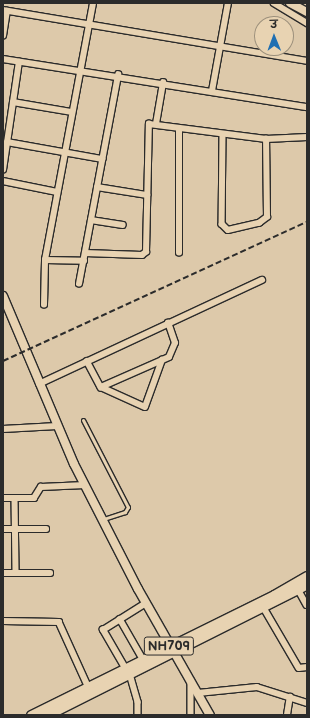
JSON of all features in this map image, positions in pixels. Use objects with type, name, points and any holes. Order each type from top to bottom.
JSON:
[{"type":"highway","name":"NH709","points":[[47,715],[307,576]]},
{"type":"highway","name":"NH709","points":[[31,715],[88,686],[127,671],[143,659],[264,608],[307,584]]},
{"type":"main road","points":[[290,3],[307,12]]},
{"type":"main road","points":[[3,296],[57,426],[85,485],[146,603],[210,715]]},
{"type":"street","points":[[44,305],[45,260],[93,3]]},
{"type":"street","points":[[212,91],[228,3]]},
{"type":"street","points":[[274,3],[307,23]]},
{"type":"street","points":[[3,36],[5,11],[307,61]]},
{"type":"street","points":[[3,59],[118,75],[307,107]]},
{"type":"street","points":[[3,170],[19,62]]},
{"type":"street","points":[[79,284],[118,75]]},
{"type":"street","points":[[156,124],[162,83]]},
{"type":"street","points":[[13,102],[72,112]]},
{"type":"street","points":[[85,253],[144,254],[147,195],[147,129],[150,124],[222,135],[266,138],[307,137]]},
{"type":"street","points":[[179,129],[179,253]]},
{"type":"street","points":[[222,135],[222,224],[228,230],[259,223],[267,217],[266,138]]},
{"type":"street","points":[[7,142],[102,159]]},
{"type":"street","points":[[3,181],[57,192]]},
{"type":"street","points":[[97,186],[147,195]]},
{"type":"street","points":[[91,220],[123,225]]},
{"type":"street","points":[[45,260],[84,261]]},
{"type":"street","points":[[39,384],[262,280]]},
{"type":"street","points":[[101,387],[162,360],[172,354],[174,349],[168,323]]},
{"type":"street","points":[[87,361],[101,387],[146,407],[162,360]]},
{"type":"street","points":[[3,429],[57,426]]},
{"type":"street","points":[[3,498],[34,498],[41,487],[85,485]]},
{"type":"street","points":[[15,498],[16,573]]},
{"type":"street","points":[[3,529],[46,529]]},
{"type":"street","points":[[3,573],[50,573]]},
{"type":"street","points":[[298,589],[307,605]]},
{"type":"street","points":[[138,715],[138,702],[127,671],[103,630],[146,603]]},
{"type":"street","points":[[264,608],[299,668],[307,667]]},
{"type":"street","points":[[120,619],[143,659]]},
{"type":"street","points":[[3,621],[59,622],[88,686]]},
{"type":"street","points":[[191,681],[191,715]]},
{"type":"street","points":[[198,693],[257,687],[307,703]]},
{"type":"street","points":[[287,715],[290,697]]},
{"type":"lane","points":[[83,420],[128,507],[125,512],[102,519]]},
{"type":"railway","points":[[3,361],[307,222]]}]
